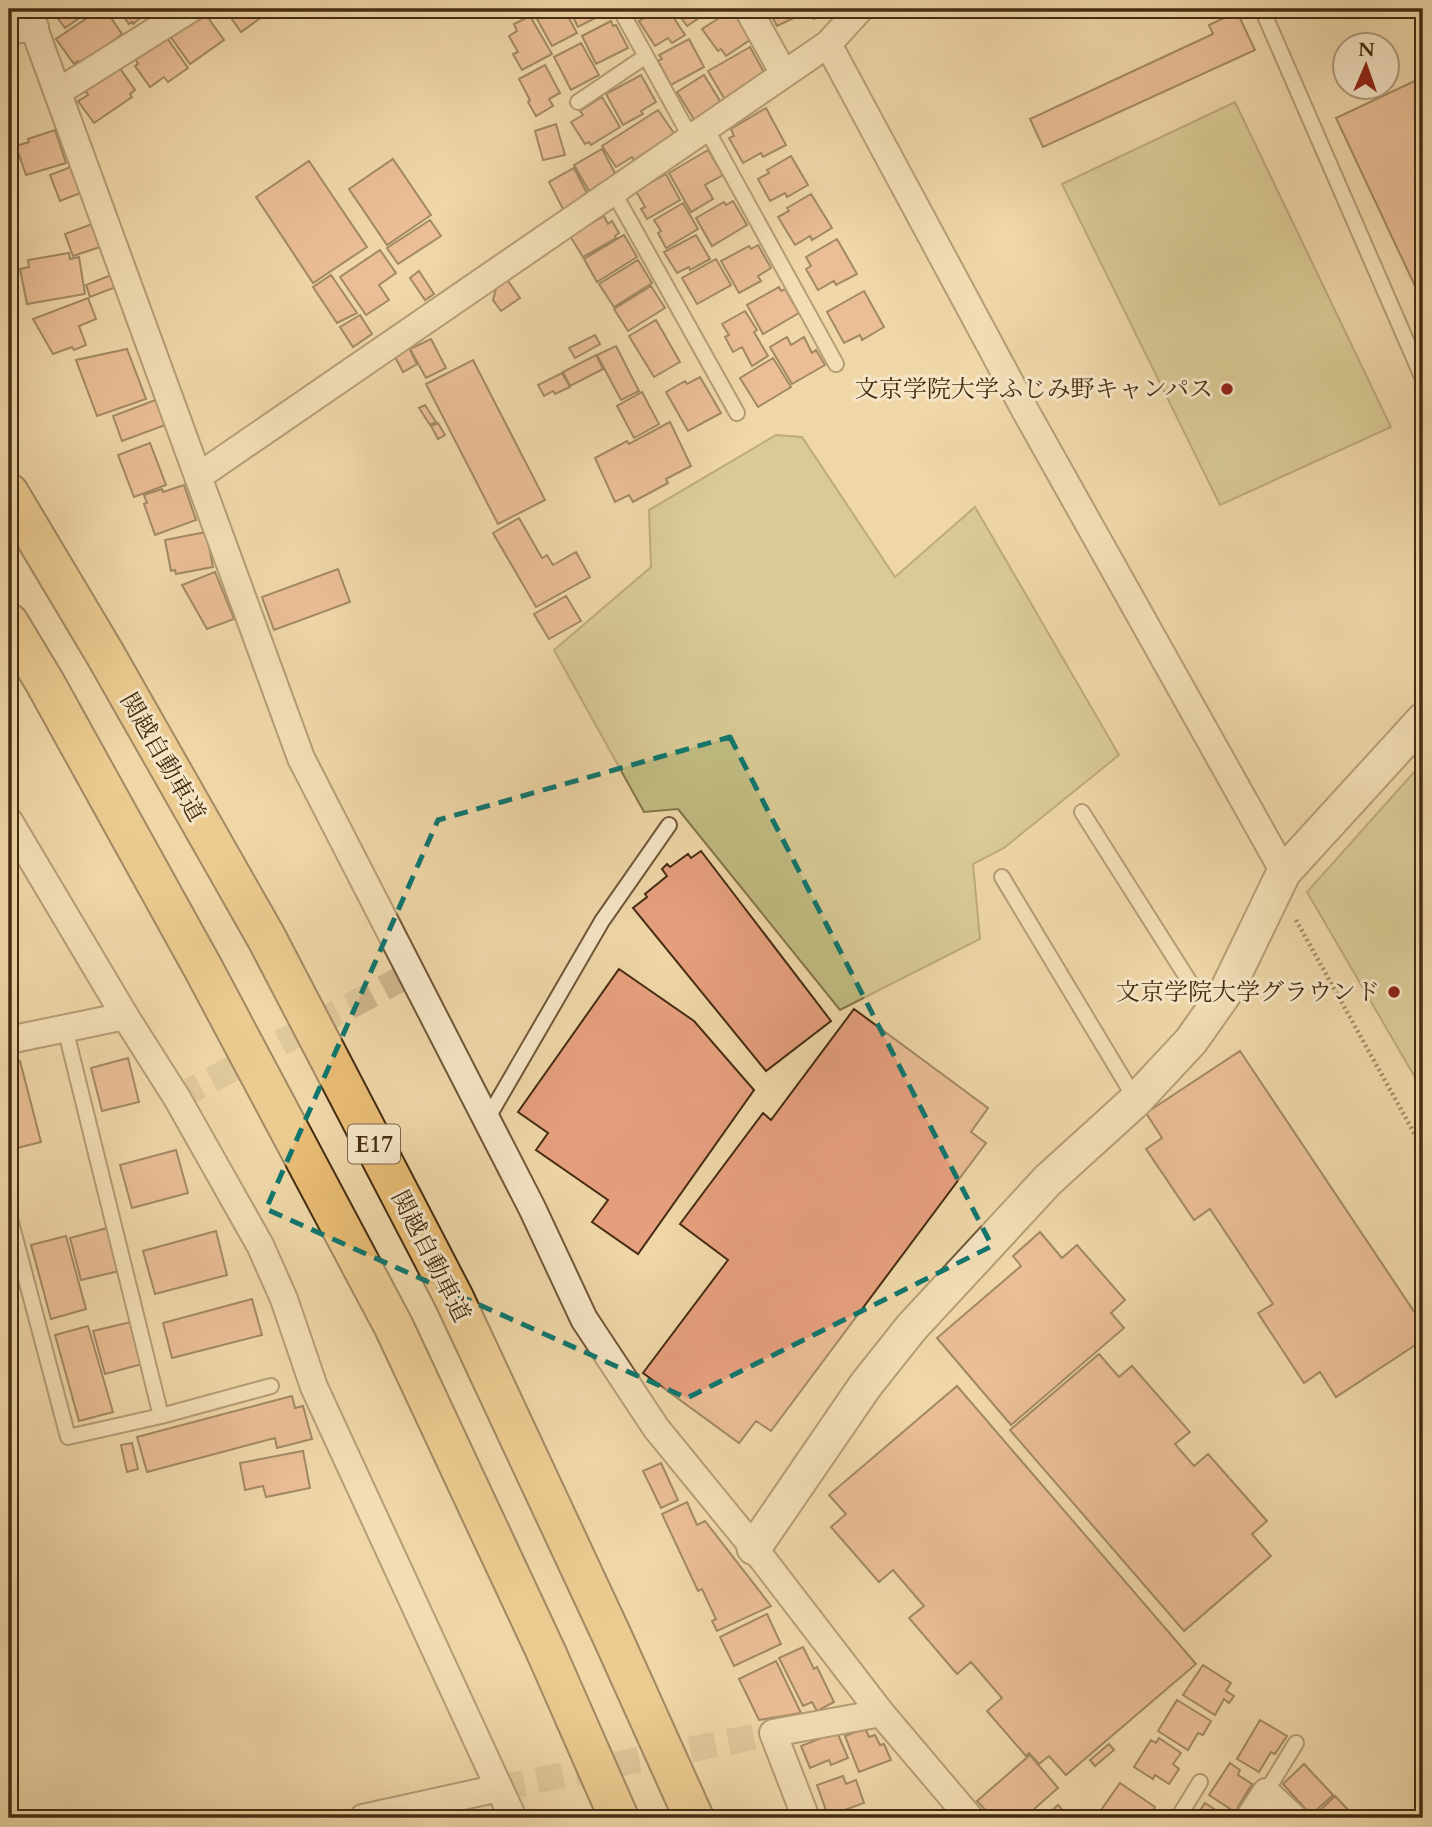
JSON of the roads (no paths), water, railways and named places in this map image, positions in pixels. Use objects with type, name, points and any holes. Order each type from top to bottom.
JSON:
[{"type":"highway","name":"関越自動車道","points":[[9,493],[105,653],[266,937],[447,1286],[611,1634],[694,1818]]},
{"type":"highway","name":"E17","points":[[9,623],[203,968],[394,1327],[546,1652],[619,1818]]},
{"type":"street","points":[[58,92],[190,9]]},
{"type":"street","points":[[748,9],[784,74]]},
{"type":"street","points":[[199,476],[828,44],[860,9]]},
{"type":"street","points":[[9,31],[31,18],[148,346],[199,476],[301,758],[532,1208],[584,1319],[656,1428],[754,1548],[961,1814]]},
{"type":"street","points":[[828,44],[1280,879]]},
{"type":"street","points":[[754,1548],[865,1386],[911,1328],[1048,1180],[1136,1100],[1191,1041],[1227,990],[1280,879],[1423,720]]},
{"type":"street","points":[[9,821],[177,1098],[260,1245],[284,1299],[314,1387],[513,1818]]},
{"type":"street","points":[[9,1040],[125,1016]]},
{"type":"street","points":[[806,1818],[772,1733],[881,1713]]},
{"type":"street","points":[[362,1818],[499,1788]]},
{"type":"street","points":[[1249,1818],[1266,1792],[1294,1818]]},
{"type":"lane","points":[[620,9],[646,56],[699,133],[836,363]]},
{"type":"lane","points":[[1262,9],[1423,379]]},
{"type":"lane","points":[[578,102],[646,56]]},
{"type":"lane","points":[[613,191],[737,413]]},
{"type":"lane","points":[[1082,812],[1210,1015]]},
{"type":"lane","points":[[486,1121],[602,921],[669,825]]},
{"type":"lane","points":[[1002,877],[1136,1100]]},
{"type":"lane","points":[[65,1028],[161,1416]]},
{"type":"lane","points":[[9,1215],[68,1437],[161,1416],[271,1386]]},
{"type":"lane","points":[[1266,1792],[1296,1743]]},
{"type":"lane","points":[[1178,1818],[1200,1783]]},
{"type":"tunnel","points":[[177,1098],[412,973]]},
{"type":"tunnel","points":[[499,1788],[773,1733]]},
{"type":"place","name":"文京学院大学ふじみ野キャンパス","points":[[1227,389]]},
{"type":"place","name":"文京学院大学グラウンド","points":[[1394,992]]}]
